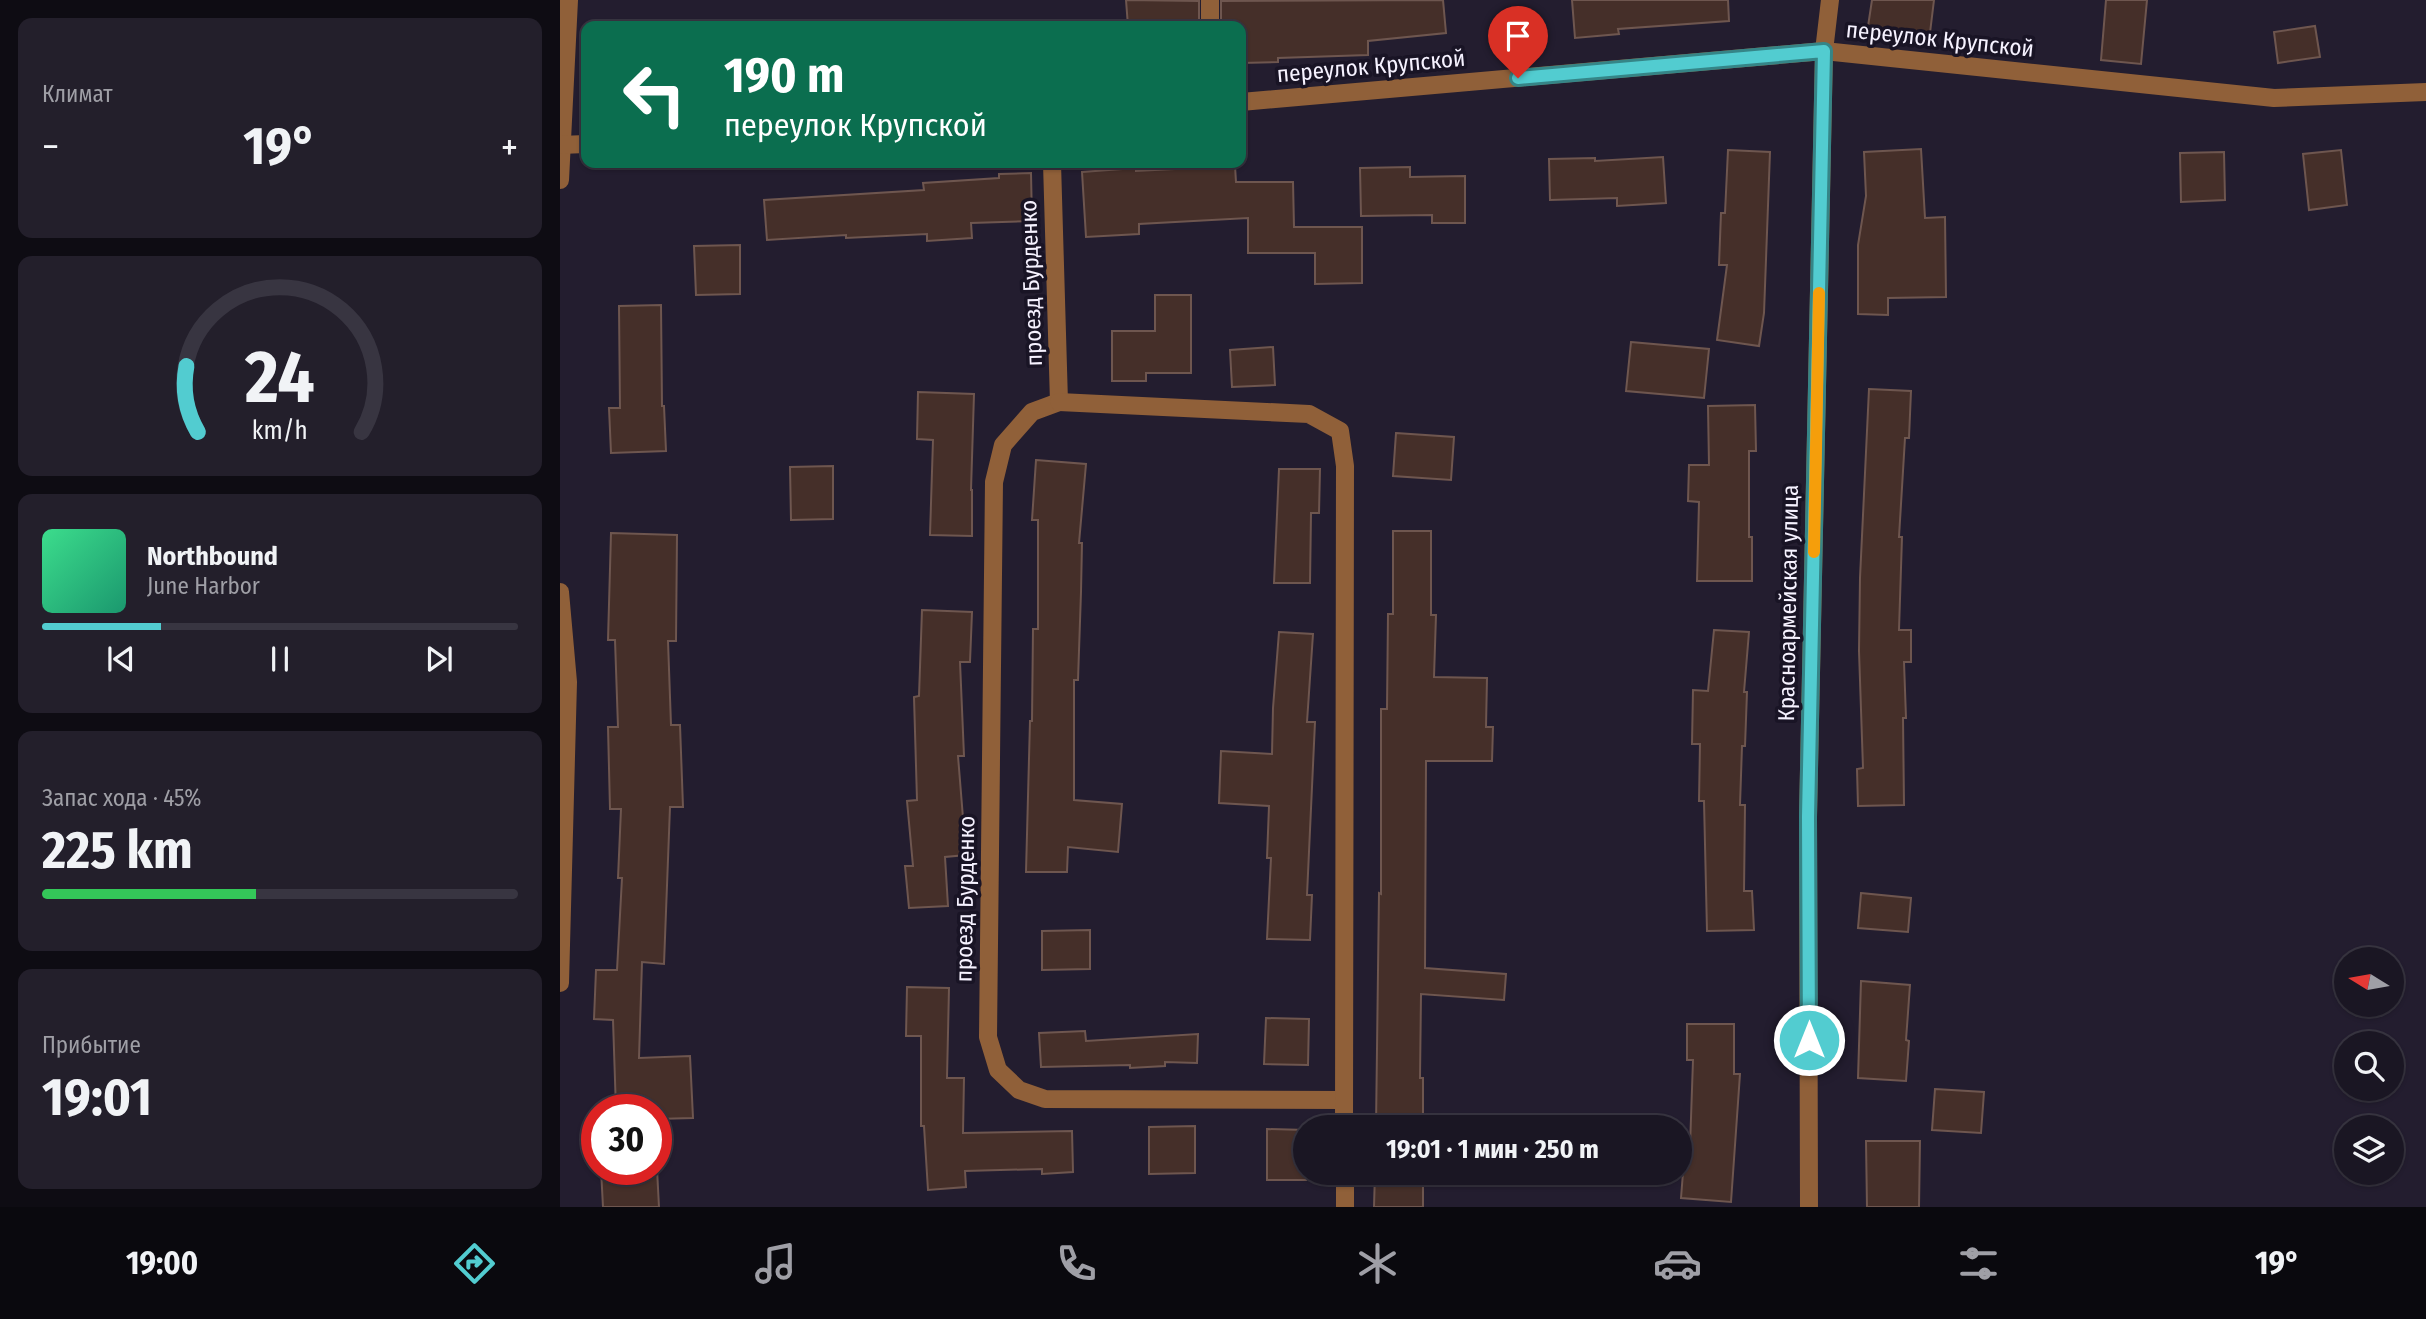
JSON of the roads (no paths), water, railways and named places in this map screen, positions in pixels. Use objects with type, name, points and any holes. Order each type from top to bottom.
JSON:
[{"type":"street","points":[[560,180],[569,0]]},
{"type":"street","points":[[1210,0],[1210,21]]},
{"type":"street","name":"Красноармейская улица","points":[[1809,1207],[1808,817],[1824,51],[1830,0]]},
{"type":"street","name":"переулок Крупской","points":[[1246,102],[1824,51],[2274,98],[2426,92]]},
{"type":"street","points":[[561,145],[581,144]]},
{"type":"street","name":"проезд Бурденко","points":[[1052,168],[1059,402]]},
{"type":"street","name":"проезд Бурденко","points":[[1344,1100],[1045,1099],[1019,1090],[998,1070],[988,1037],[994,482],[1003,445],[1032,412],[1059,402],[1310,414],[1340,431],[1345,466],[1344,1115]]},
{"type":"street","points":[[560,592],[568,682],[560,984]]},
{"type":"street","points":[[1345,1185],[1345,1207]]}]
